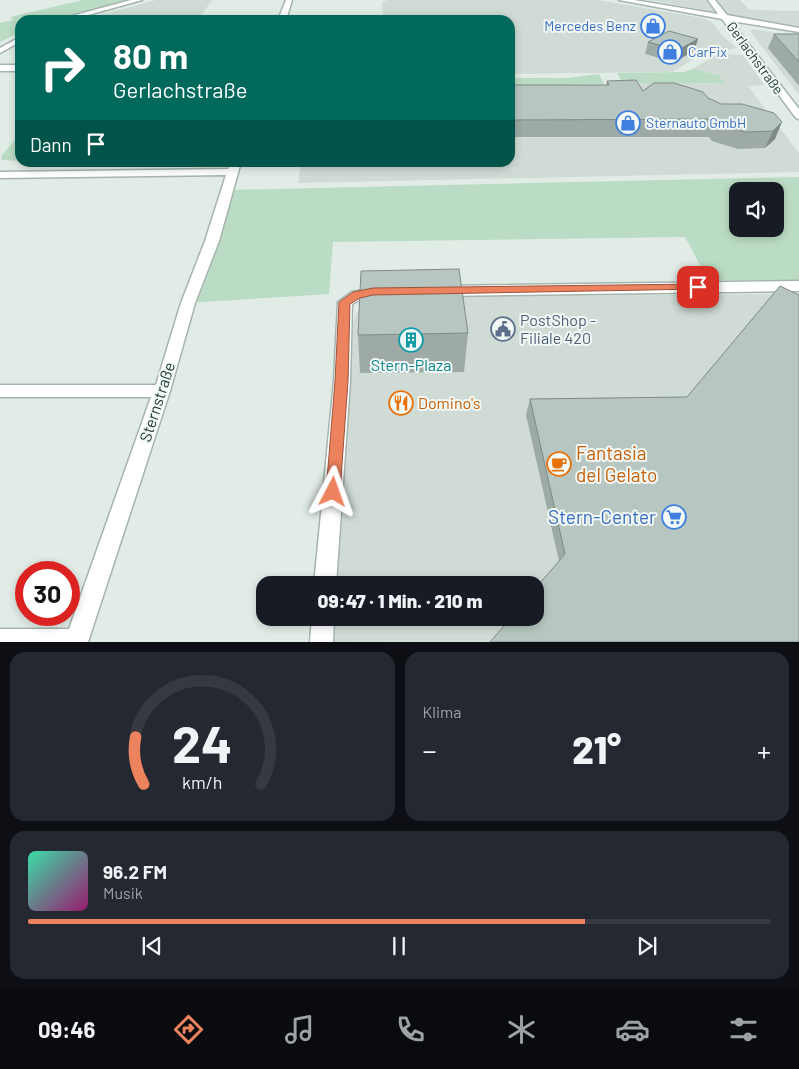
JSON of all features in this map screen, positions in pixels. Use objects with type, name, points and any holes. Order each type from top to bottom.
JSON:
[{"type":"street","points":[[80,15],[139,0]]},
{"type":"street","points":[[284,15],[290,0]]},
{"type":"street","points":[[622,0],[799,30]]},
{"type":"street","name":"Gerlachstraße","points":[[711,0],[799,116]]},
{"type":"street","points":[[0,51],[15,42]]},
{"type":"street","points":[[0,68],[15,68]]},
{"type":"street","points":[[0,175],[234,167]]},
{"type":"street","name":"Sternstraße","points":[[76,641],[162,391],[188,303],[212,241],[234,167]]},
{"type":"street","points":[[428,291],[799,286]]},
{"type":"street","points":[[327,576],[342,381],[345,302],[357,294],[391,292]]},
{"type":"street","points":[[0,391],[162,391]]},
{"type":"street","points":[[321,642],[322,626]]},
{"type":"street","points":[[0,641],[76,641]]},
{"type":"shaded area","points":[[156,0],[212,0],[202,15],[100,15]]},
{"type":"shaded area","points":[[388,0],[598,0],[702,18],[712,22],[724,37],[737,48],[709,50],[672,72],[515,74],[515,15],[383,15],[382,2]]},
{"type":"shaded area","points":[[649,0],[740,0],[750,10],[799,11],[799,27]]},
{"type":"shaded area","points":[[753,29],[799,37],[799,95],[750,31]]},
{"type":"shaded area","points":[[719,54],[743,55],[764,85],[748,86],[799,153],[799,172],[298,183],[300,167],[515,167],[515,86],[723,83],[719,75],[692,69]]},
{"type":"shaded area","points":[[799,294],[799,641],[334,642],[335,626],[544,626],[544,576],[338,576],[352,328],[356,313],[364,305],[382,297]]},
{"type":"green space","points":[[83,0],[131,0],[71,15],[19,15]]},
{"type":"green space","points":[[15,16],[15,34],[0,42],[0,23],[13,20],[10,17]]},
{"type":"green space","points":[[692,69],[719,75],[724,83],[623,84],[617,73],[684,72]]},
{"type":"green space","points":[[599,74],[604,84],[515,86],[515,78],[567,78]]},
{"type":"green space","points":[[15,140],[15,161],[1,160],[2,155]]},
{"type":"green space","points":[[799,177],[799,280],[708,280],[685,237],[333,242],[329,294],[188,303],[227,190]]},
{"type":"building","points":[[669,31],[698,39],[678,50],[648,42]]},
{"type":"building","points":[[774,34],[799,34],[799,62]]},
{"type":"building","points":[[636,80],[643,91],[654,83],[674,83],[703,92],[708,98],[721,104],[742,104],[774,113],[782,122],[773,131],[745,132],[718,123],[716,119],[515,120],[515,85],[609,85],[607,81]]},
{"type":"building","points":[[459,269],[468,333],[358,335],[361,271]]},
{"type":"building","name":"Stern-Center","points":[[780,286],[799,295],[799,642],[490,642],[504,626],[544,626],[544,578],[565,554],[530,399],[687,397]]},
{"type":"place","name":"Mercedes Benz","points":[[653,26]]},
{"type":"place","name":"CarFix","points":[[670,52]]},
{"type":"place","name":"Sternauto GmbH","points":[[628,123]]},
{"type":"place","name":"PostShop - Filiale 420","points":[[503,329]]},
{"type":"place","name":"Stern-Plaza","points":[[411,340]]},
{"type":"place","name":"Domino's","points":[[401,403]]},
{"type":"place","name":"Fantasia del Gelato","points":[[559,464]]},
{"type":"place","name":"Stern-Center","points":[[674,517]]},
{"type":"route","points":[[333,492],[342,381],[345,302],[357,294],[373,292],[698,287]]}]
